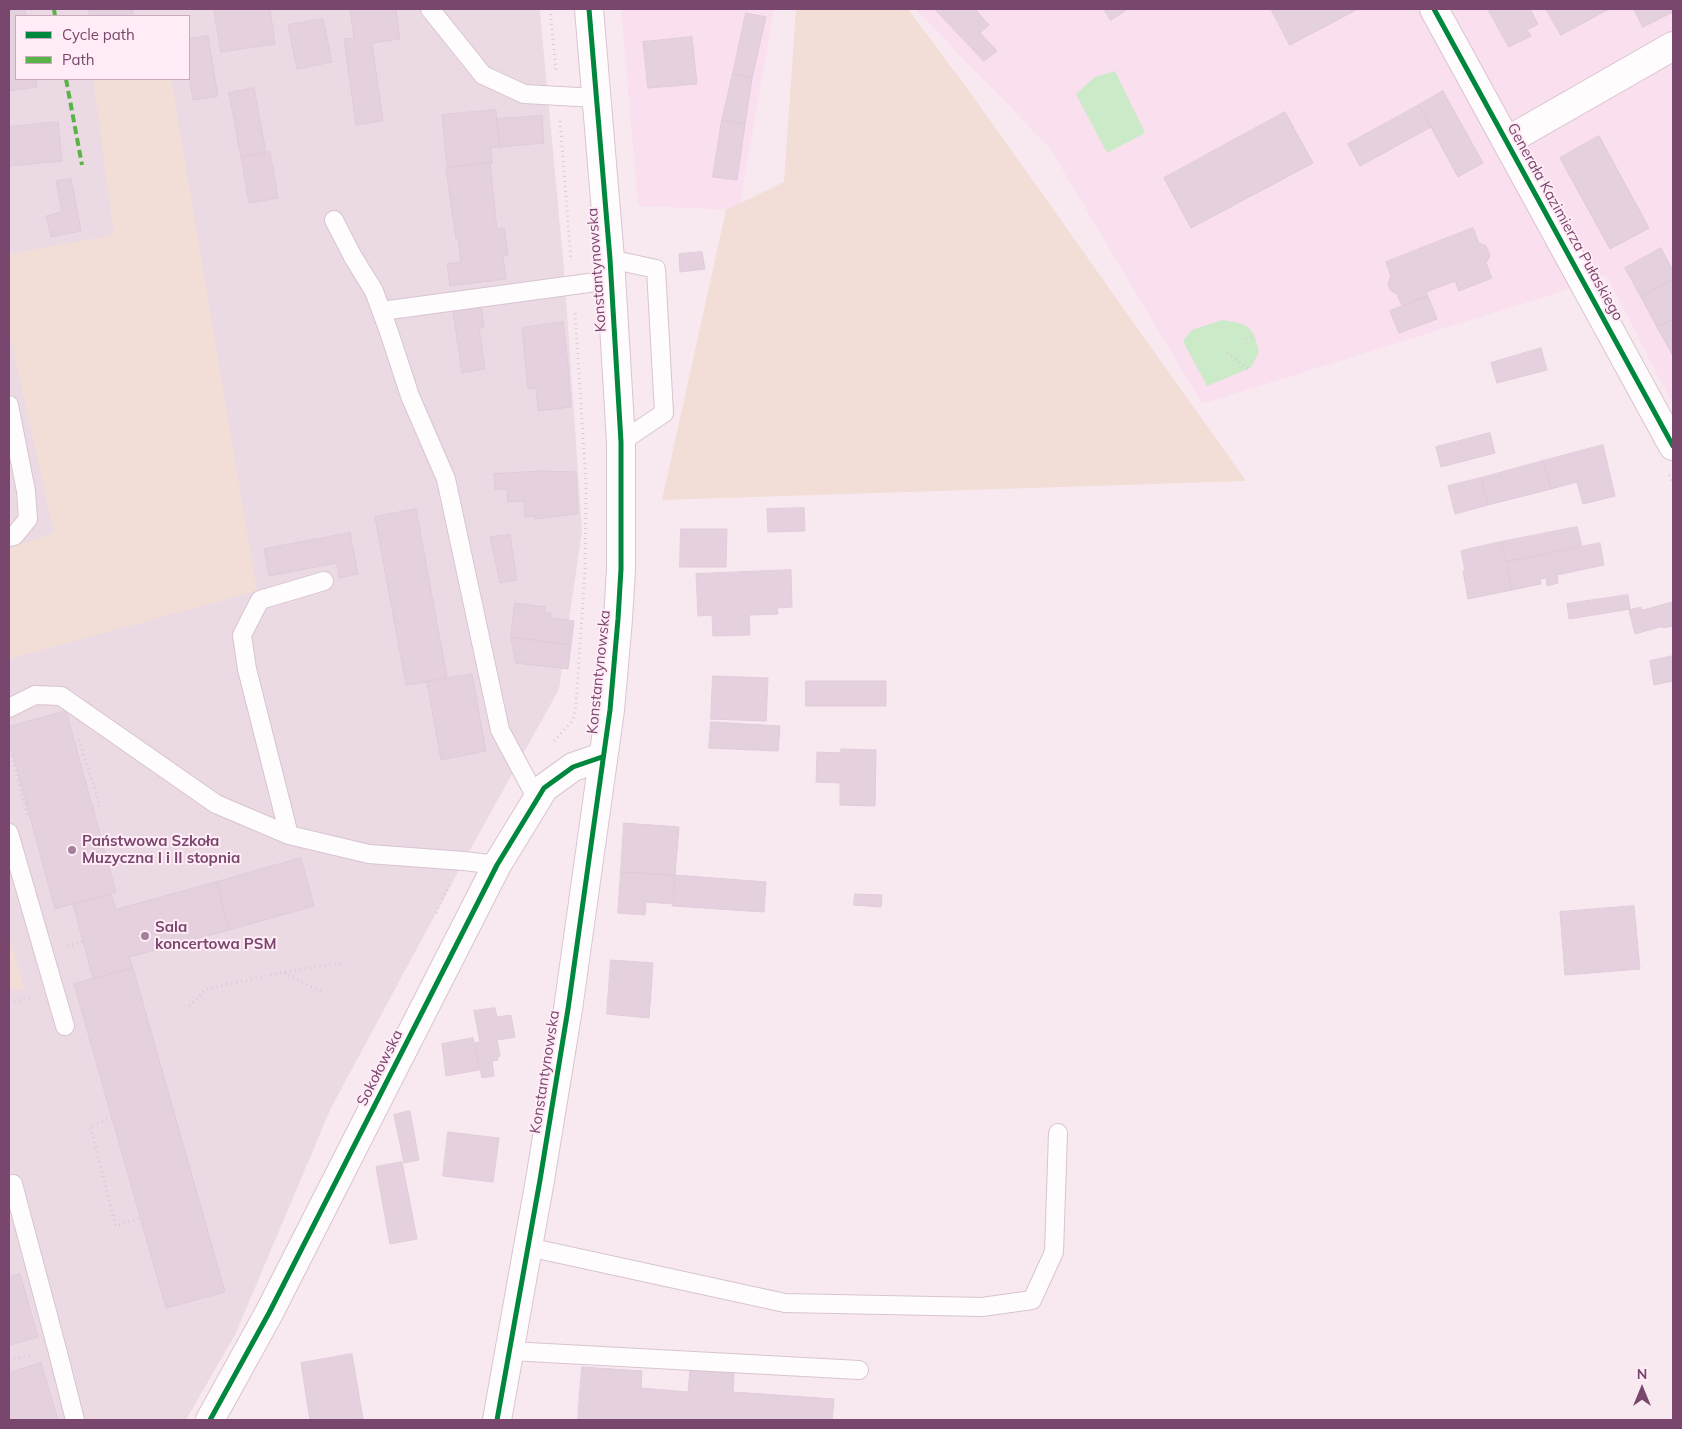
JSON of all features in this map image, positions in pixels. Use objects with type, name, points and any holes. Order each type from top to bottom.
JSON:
[{"type":"street","name":"Konstantynowska","points":[[497,1420],[568,1008],[613,685],[620,589],[621,442],[610,270],[589,9]]},
{"type":"street","name":"Generała Kazimierza Pułaskiego","points":[[1434,9],[1673,446]]},
{"type":"street","points":[[1506,141],[1673,46]]},
{"type":"street","name":"Sokołowska","points":[[210,1420],[270,1313],[497,865],[544,788],[573,767],[602,757]]},
{"type":"lane","points":[[430,9],[483,75],[524,94],[596,98]]},
{"type":"lane","points":[[334,220],[353,257],[374,291],[410,396],[446,479],[500,730],[537,799]]},
{"type":"lane","points":[[382,311],[574,285],[610,270],[656,269],[664,413],[621,442]]},
{"type":"lane","points":[[9,405],[26,492],[28,519],[14,536],[9,537]]},
{"type":"lane","points":[[289,835],[247,670],[242,635],[260,600],[324,581]]},
{"type":"lane","points":[[9,708],[35,695],[61,696],[216,804],[289,835],[369,854],[459,860],[497,865]]},
{"type":"lane","points":[[9,834],[65,1026]]},
{"type":"lane","points":[[528,1247],[785,1302],[982,1307],[1032,1300],[1054,1252],[1058,1134]]},
{"type":"lane","points":[[13,1184],[58,1349],[75,1420]]},
{"type":"lane","points":[[510,1351],[859,1370]]},
{"type":"path","points":[[550,9],[556,78]]},
{"type":"path","points":[[525,775],[573,720],[576,705],[585,571],[586,484],[574,285],[560,117]]},
{"type":"path","points":[[1246,339],[1255,334]]},
{"type":"path","points":[[1227,353],[1248,369]]},
{"type":"path","points":[[77,735],[100,805],[93,808]]},
{"type":"path","points":[[436,914],[459,860]]},
{"type":"path","points":[[189,1006],[206,989],[284,972],[341,963]]},
{"type":"path","points":[[284,972],[324,993]]},
{"type":"path","points":[[112,1118],[90,1126],[116,1226],[140,1218]]},
{"type":"shaded area","points":[[9,9],[538,9],[540,12],[564,269],[582,531],[559,689],[331,1108],[235,1335],[186,1420],[9,1420]]},
{"type":"shaded area","points":[[621,9],[774,9],[739,210],[638,206]]},
{"type":"shaded area","points":[[796,9],[908,9],[972,95],[1246,481],[662,500],[726,210],[784,182]]},
{"type":"shaded area","points":[[915,9],[1673,9],[1673,405],[1606,275],[1557,293],[1202,404],[1049,147]]},
{"type":"shaded area","points":[[1115,71],[1145,133],[1107,153],[1076,94],[1095,77]]},
{"type":"shaded area","points":[[93,80],[171,80],[257,591],[9,659],[9,548],[54,533],[9,330],[9,254],[114,235]]},
{"type":"shaded area","points":[[1222,320],[1238,323],[1248,328],[1252,332],[1259,352],[1248,369],[1207,386],[1183,341],[1192,330]]},
{"type":"shaded area","points":[[9,937],[25,991],[9,988]]},
{"type":"building","points":[[25,9],[26,15],[15,15],[15,80],[36,80],[37,87],[9,91],[9,11]]},
{"type":"building","points":[[89,9],[133,9],[133,15],[90,15]]},
{"type":"building","points":[[214,9],[270,9],[275,44],[221,52]]},
{"type":"building","points":[[350,9],[396,9],[400,39],[372,43],[383,121],[356,125],[344,39],[354,38]]},
{"type":"building","points":[[935,9],[975,9],[989,25],[980,33],[997,51],[984,61]]},
{"type":"building","points":[[1104,9],[1128,9],[1111,20]]},
{"type":"building","points":[[1271,9],[1358,9],[1290,45]]},
{"type":"building","points":[[1488,9],[1530,9],[1538,24],[1527,30],[1531,36],[1509,47]]},
{"type":"building","points":[[1546,9],[1609,9],[1561,35]]},
{"type":"building","points":[[1634,9],[1673,9],[1673,12],[1643,27]]},
{"type":"building","points":[[746,13],[766,17],[752,78],[733,74]]},
{"type":"building","points":[[323,19],[332,62],[297,69],[288,25]]},
{"type":"building","points":[[208,36],[218,96],[193,100],[190,80],[190,39]]},
{"type":"building","points":[[692,37],[697,84],[648,88],[643,42]]},
{"type":"building","points":[[733,74],[752,78],[745,124],[722,120]]},
{"type":"building","points":[[254,88],[266,153],[241,157],[229,93]]},
{"type":"building","points":[[1443,91],[1483,163],[1458,177],[1419,105]]},
{"type":"building","points":[[1419,105],[1431,127],[1360,166],[1348,144]]},
{"type":"building","points":[[496,110],[500,147],[491,148],[492,163],[447,167],[442,115]]},
{"type":"building","points":[[1285,112],[1313,163],[1191,228],[1164,178]]},
{"type":"building","points":[[542,116],[544,143],[500,147],[497,119]]},
{"type":"building","points":[[722,120],[745,124],[737,180],[713,177]]},
{"type":"building","points":[[58,122],[62,161],[9,166],[9,127]]},
{"type":"building","points":[[1599,136],[1649,228],[1610,249],[1560,158]]},
{"type":"building","points":[[270,152],[278,198],[249,203],[241,157]]},
{"type":"building","points":[[490,163],[497,229],[504,228],[508,255],[503,256],[506,279],[450,286],[447,264],[461,262],[446,169]]},
{"type":"building","points":[[71,179],[81,231],[51,237],[46,216],[62,212],[56,181]]},
{"type":"building","points":[[1473,228],[1479,243],[1486,246],[1490,256],[1486,263],[1492,278],[1459,291],[1455,281],[1426,292],[1428,296],[1402,306],[1397,294],[1390,290],[1388,284],[1391,277],[1386,262]]},
{"type":"building","points":[[1661,248],[1673,271],[1673,279],[1641,297],[1625,268]]},
{"type":"building","points":[[702,252],[705,269],[680,272],[679,254]]},
{"type":"building","points":[[1673,279],[1673,319],[1657,327],[1641,297]]},
{"type":"building","points":[[1428,296],[1437,319],[1399,333],[1390,311]]},
{"type":"building","points":[[481,307],[484,327],[479,328],[485,369],[462,373],[453,311]]},
{"type":"building","points":[[1673,319],[1673,356],[1657,327]]},
{"type":"building","points":[[563,322],[571,407],[538,411],[536,388],[528,389],[522,328]]},
{"type":"building","points":[[1541,348],[1547,370],[1497,383],[1491,363]]},
{"type":"building","points":[[1490,433],[1495,453],[1441,467],[1436,447]]},
{"type":"building","points":[[1603,445],[1615,496],[1583,504],[1577,482],[1551,489],[1543,461]]},
{"type":"building","points":[[1543,461],[1551,489],[1488,505],[1481,478]]},
{"type":"building","points":[[541,471],[576,472],[578,514],[534,519],[534,516],[525,517],[524,501],[508,502],[507,489],[495,489],[494,474]]},
{"type":"building","points":[[1481,478],[1488,505],[1455,514],[1448,486]]},
{"type":"building","points":[[804,508],[805,531],[768,532],[767,509]]},
{"type":"building","points":[[416,509],[447,677],[406,685],[375,517]]},
{"type":"building","points":[[1577,527],[1582,547],[1506,562],[1501,542]]},
{"type":"building","points":[[681,529],[727,529],[726,567],[680,567]]},
{"type":"building","points":[[350,533],[358,574],[339,578],[337,563],[269,576],[264,549]]},
{"type":"building","points":[[510,535],[517,580],[500,583],[490,537]]},
{"type":"building","points":[[1501,542],[1512,590],[1468,599],[1461,551]]},
{"type":"building","points":[[1600,543],[1604,565],[1557,575],[1558,583],[1547,586],[1546,578],[1540,579],[1541,584],[1512,590],[1506,562]]},
{"type":"building","points":[[791,570],[792,607],[777,608],[778,614],[749,615],[750,635],[713,636],[712,615],[698,616],[696,574]]},
{"type":"building","points":[[1628,595],[1630,609],[1569,619],[1567,604]]},
{"type":"building","points":[[1673,602],[1673,626],[1663,628],[1663,626],[1635,634],[1629,610],[1641,607],[1642,610]]},
{"type":"building","points":[[515,603],[545,607],[545,613],[551,613],[550,618],[574,621],[571,645],[511,637]]},
{"type":"building","points":[[511,637],[571,645],[568,669],[516,663]]},
{"type":"building","points":[[1673,656],[1673,681],[1654,685],[1650,661]]},
{"type":"building","points":[[472,674],[486,751],[441,760],[427,682]]},
{"type":"building","points":[[713,676],[768,678],[766,721],[711,719]]},
{"type":"building","points":[[806,681],[886,681],[886,706],[806,706]]},
{"type":"building","name":"Państwowa Szkoła Muzyczna I i II stopnia","points":[[66,711],[116,892],[55,909],[9,740],[9,727]]},
{"type":"building","points":[[711,722],[780,726],[778,751],[709,748]]},
{"type":"building","points":[[841,749],[876,750],[875,806],[840,805],[840,783],[816,782],[817,752],[841,753]]},
{"type":"building","points":[[624,823],[679,827],[675,875],[621,872]]},
{"type":"building","points":[[301,858],[314,906],[229,930],[217,882]]},
{"type":"building","points":[[621,872],[675,875],[674,904],[646,902],[645,915],[618,913]]},
{"type":"building","points":[[675,875],[766,882],[764,912],[673,906]]},
{"type":"building","name":"Sala koncertowa PSM","points":[[217,882],[229,930],[129,957],[133,968],[93,979],[73,904],[111,894],[116,909]]},
{"type":"building","points":[[855,894],[882,895],[881,907],[854,905]]},
{"type":"building","points":[[1634,906],[1640,969],[1565,975],[1560,912]]},
{"type":"building","points":[[611,960],[653,963],[649,1018],[607,1014]]},
{"type":"building","points":[[133,968],[225,1292],[166,1308],[74,984]]},
{"type":"building","points":[[495,1008],[497,1017],[511,1015],[515,1037],[497,1040],[500,1056],[497,1057],[498,1060],[492,1061],[494,1076],[482,1078],[474,1043],[480,1042],[474,1011]]},
{"type":"building","points":[[473,1038],[479,1070],[446,1076],[442,1044]]},
{"type":"building","points":[[410,1111],[419,1160],[404,1163],[394,1115]]},
{"type":"building","points":[[448,1132],[499,1138],[493,1182],[443,1176]]},
{"type":"building","points":[[402,1162],[417,1239],[390,1244],[376,1167]]},
{"type":"building","points":[[20,1274],[38,1337],[9,1345],[9,1277]]},
{"type":"building","points":[[352,1354],[363,1419],[310,1420],[301,1363]]},
{"type":"building","points":[[41,1363],[58,1420],[9,1420],[9,1373]]},
{"type":"building","points":[[582,1367],[642,1371],[641,1388],[688,1392],[690,1370],[734,1373],[733,1392],[834,1399],[832,1420],[578,1420]]},
{"type":"marked path","points":[[54,9],[55,15]]},
{"type":"marked path","points":[[66,80],[82,165]]},
{"type":"cycle path","points":[[497,1420],[540,1180],[568,1009],[610,710],[618,619],[621,569],[621,442],[610,259],[589,9]]},
{"type":"cycle path","points":[[1434,9],[1673,446]]},
{"type":"cycle path","points":[[210,1420],[269,1313],[497,865],[544,788],[573,767],[602,757]]},
{"type":"place","name":"Państwowa Szkoła Muzyczna I i II stopnia","points":[[72,850]]},
{"type":"place","name":"Sala koncertowa PSM","points":[[145,936]]}]
